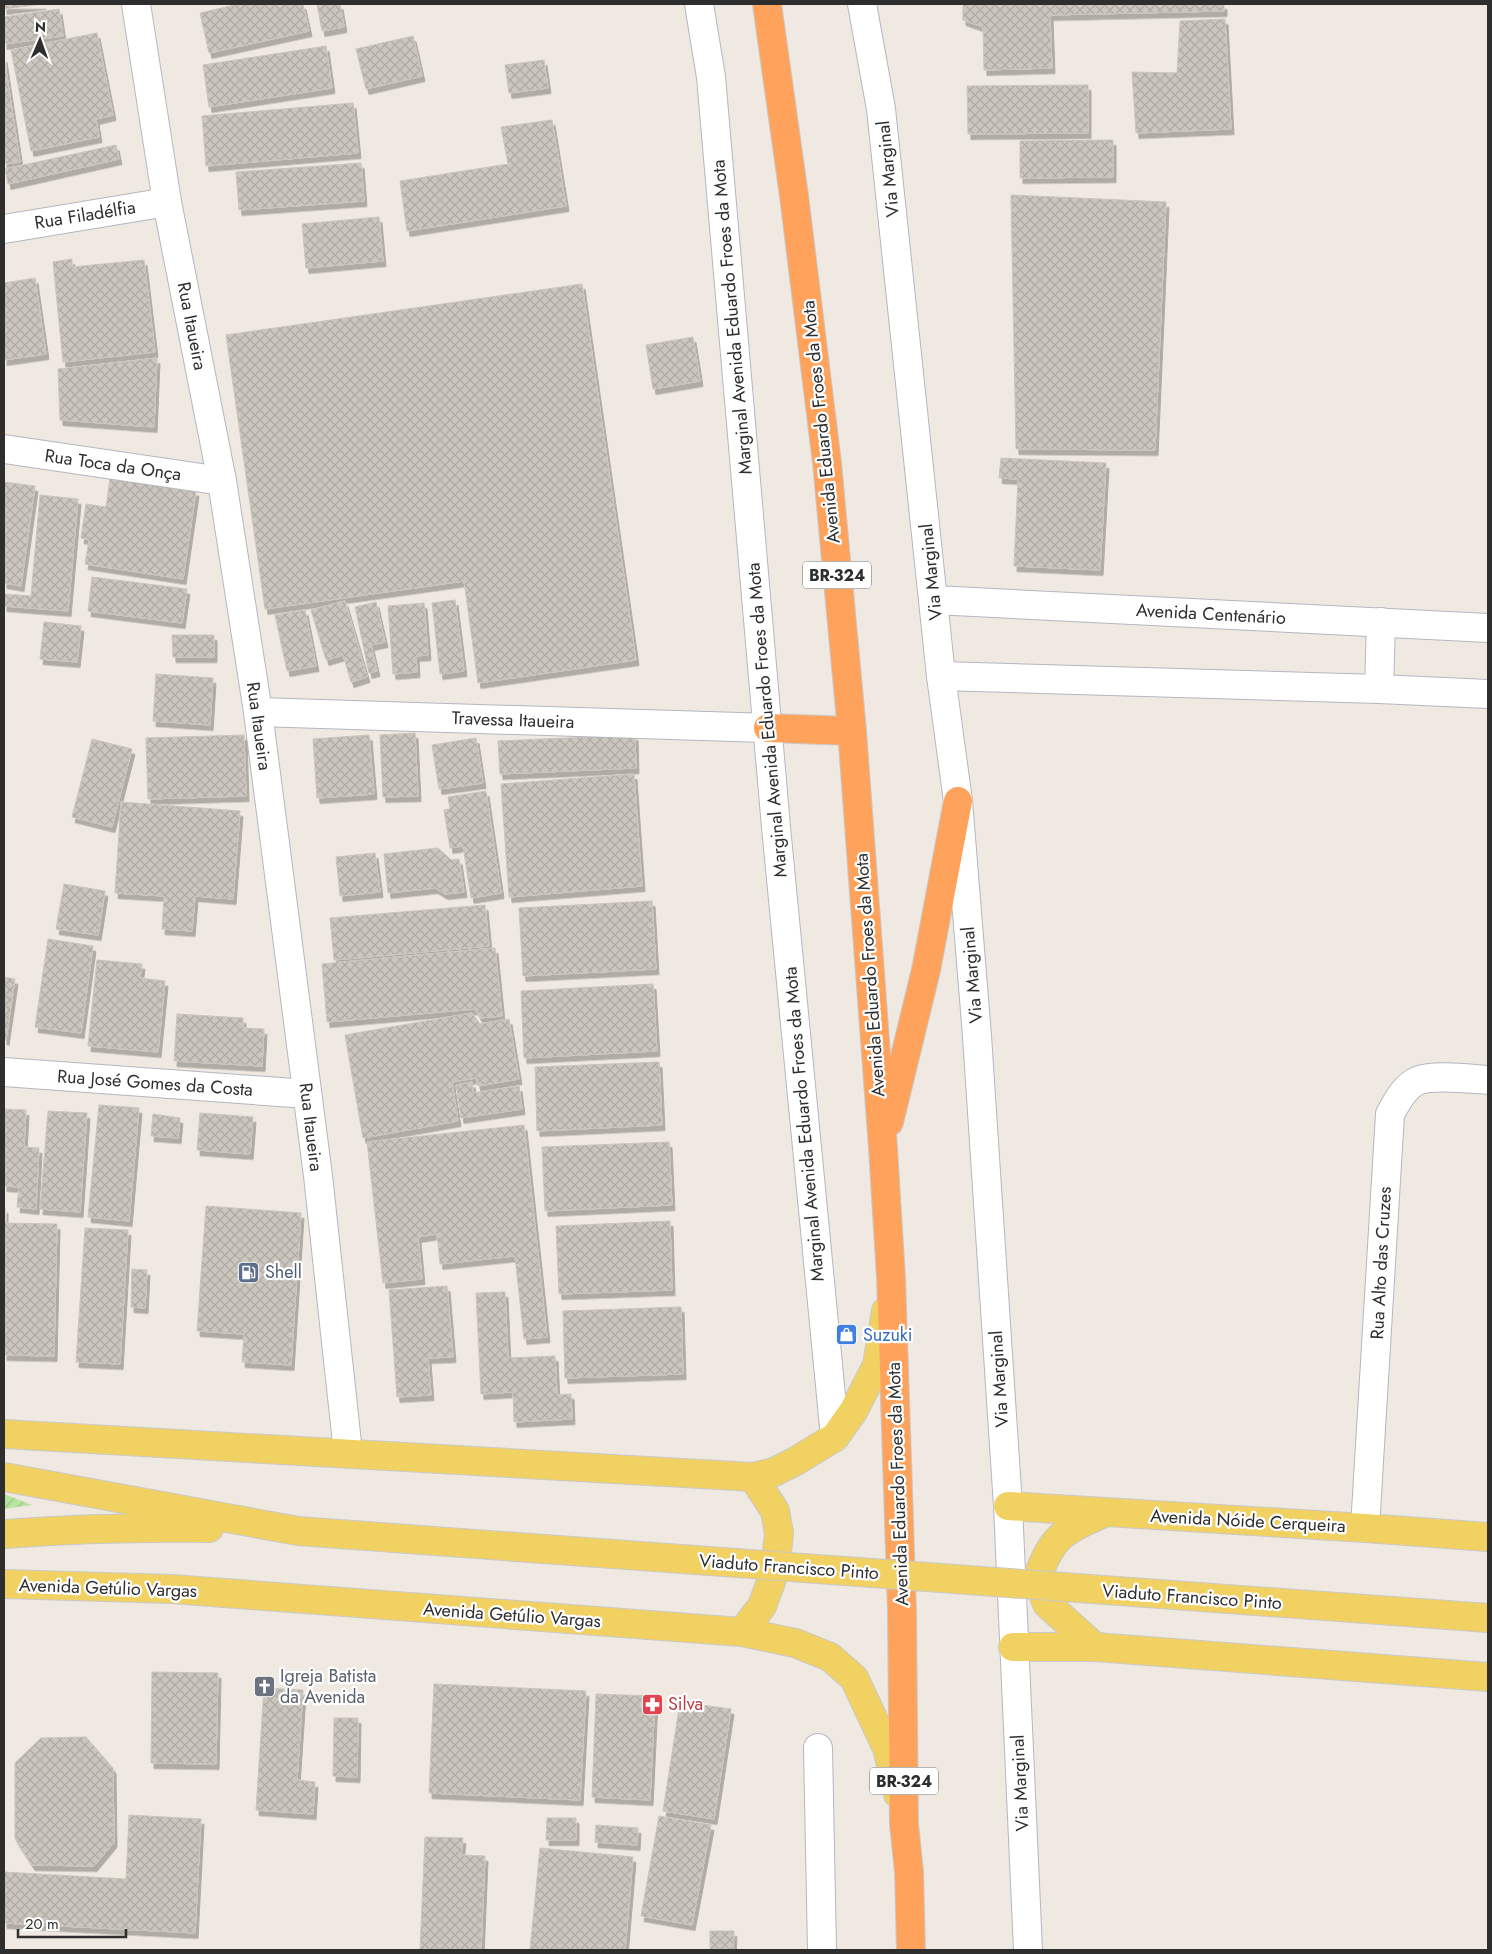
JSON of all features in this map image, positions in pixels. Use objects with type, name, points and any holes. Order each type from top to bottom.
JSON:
[{"type":"highway","name":"Avenida Eduardo Froes da Mota","points":[[767,4],[794,196],[827,462],[852,731],[883,1148],[892,1278],[902,1612],[904,1824],[909,1872],[911,1950]]},
{"type":"highway","points":[[768,728],[852,731]]},
{"type":"highway","points":[[883,1148],[926,970],[958,802]]},
{"type":"main road","points":[[4,1434],[348,1452],[753,1477],[774,1472],[834,1438],[854,1410],[877,1365],[892,1278]]},
{"type":"main road","points":[[4,1477],[298,1531]]},
{"type":"main road","points":[[742,1632],[762,1606],[775,1571],[779,1533],[775,1511],[753,1477]]},
{"type":"main road","name":"Avenida Nóide Cerqueira","points":[[1008,1506],[1488,1537]]},
{"type":"main road","points":[[1096,1647],[1047,1604],[1037,1579],[1044,1558],[1062,1534],[1106,1513]]},
{"type":"main road","points":[[4,1534],[60,1530],[161,1527],[298,1531]]},
{"type":"main road","name":"Viaduto Francisco Pinto","points":[[298,1531],[1488,1618]]},
{"type":"main road","name":"Avenida Getúlio Vargas","points":[[4,1584],[172,1589],[742,1632],[795,1643],[830,1657],[854,1678],[887,1748],[904,1824]]},
{"type":"main road","points":[[1013,1647],[1096,1647],[1488,1677]]},
{"type":"street","name":"Rua Itaueira","points":[[136,4],[167,202],[222,480],[258,712],[307,1094],[348,1452]]},
{"type":"street","name":"Marginal Avenida Eduardo Froes da Mota","points":[[699,4],[711,77],[768,728],[834,1438]]},
{"type":"street","name":"Via Marginal","points":[[862,4],[881,109],[941,676],[958,802],[977,1036],[1008,1506],[1028,1950]]},
{"type":"street","name":"Rua Filadélfia","points":[[4,229],[167,202]]},
{"type":"street","name":"Rua Toca da Onça","points":[[4,449],[222,480]]},
{"type":"street","name":"Avenida Centenário","points":[[934,600],[1488,628]]},
{"type":"street","points":[[1378,689],[1381,622]]},
{"type":"street","points":[[941,676],[1488,694]]},
{"type":"street","name":"Travessa Itaueira","points":[[258,712],[768,728]]},
{"type":"street","name":"Rua José Gomes da Costa","points":[[4,1072],[307,1094]]},
{"type":"street","name":"Rua Alto das Cruzes","points":[[1365,1528],[1390,1114],[1400,1095],[1417,1081],[1444,1077],[1488,1080]]},
{"type":"street","points":[[818,1748],[822,1950]]},
{"type":"green space","points":[[4,1494],[32,1505],[4,1509]]},
{"type":"building","points":[[4,4],[43,4],[4,9]]},
{"type":"building","points":[[239,4],[303,4],[309,31],[209,53],[200,13]]},
{"type":"building","points":[[317,4],[340,4],[344,27],[322,31]]},
{"type":"building","points":[[963,4],[1224,4],[1224,11],[1050,15],[1052,68],[984,70],[983,27],[963,20]]},
{"type":"building","points":[[59,9],[63,36],[4,44],[4,17]]},
{"type":"building","points":[[1225,19],[1231,129],[1136,133],[1132,72],[1177,73],[1180,21]]},
{"type":"building","points":[[97,33],[113,115],[96,119],[99,137],[31,151],[11,50]]},
{"type":"building","points":[[413,36],[422,76],[366,89],[356,49]]},
{"type":"building","points":[[326,46],[332,88],[209,107],[203,65]]},
{"type":"building","points":[[4,57],[20,162],[4,164]]},
{"type":"building","points":[[544,60],[548,88],[509,93],[505,65]]},
{"type":"building","points":[[1088,85],[1088,133],[968,134],[967,86]]},
{"type":"building","points":[[353,103],[358,153],[206,166],[202,116]]},
{"type":"building","points":[[552,120],[566,206],[407,231],[400,181],[508,164],[501,127]]},
{"type":"building","points":[[1113,140],[1113,177],[1020,178],[1020,141]]},
{"type":"building","points":[[116,145],[119,159],[8,184],[5,169]]},
{"type":"building","points":[[361,163],[364,201],[239,210],[236,172]]},
{"type":"building","points":[[1011,195],[1166,202],[1155,450],[1016,449]]},
{"type":"building","points":[[379,217],[383,261],[306,268],[302,224]]},
{"type":"building","points":[[72,259],[72,267],[144,260],[155,352],[63,362],[53,262]]},
{"type":"building","points":[[35,278],[46,354],[4,360],[4,283]]},
{"type":"building","points":[[582,284],[636,660],[478,683],[464,581],[265,609],[226,335]]},
{"type":"building","points":[[693,337],[700,381],[653,389],[646,345]]},
{"type":"building","points":[[157,358],[154,427],[60,420],[58,369]]},
{"type":"building","points":[[1001,458],[1106,463],[1100,570],[1014,566],[1018,479],[999,478]]},
{"type":"building","points":[[110,478],[196,491],[183,579],[85,564],[89,540],[81,538],[86,504],[106,507]]},
{"type":"building","points":[[4,482],[35,486],[21,586],[4,583]]},
{"type":"building","points":[[40,495],[78,499],[68,611],[4,606],[4,594],[31,596]]},
{"type":"building","points":[[92,577],[187,589],[182,623],[88,611]]},
{"type":"building","points":[[455,600],[464,671],[440,674],[432,603]]},
{"type":"building","points":[[345,601],[367,677],[351,682],[343,655],[326,660],[311,610]]},
{"type":"building","points":[[376,602],[385,642],[371,645],[377,671],[369,673],[355,607]]},
{"type":"building","points":[[424,603],[428,655],[416,656],[417,672],[393,674],[388,606]]},
{"type":"building","points":[[305,610],[316,666],[287,671],[275,615]]},
{"type":"building","points":[[44,622],[81,626],[77,662],[40,659]]},
{"type":"building","points":[[172,635],[214,635],[214,657],[173,657]]},
{"type":"building","points":[[156,674],[213,678],[210,725],[153,721]]},
{"type":"building","points":[[415,733],[418,796],[383,797],[380,735]]},
{"type":"building","points":[[244,735],[246,796],[148,799],[146,738]]},
{"type":"building","points":[[369,735],[374,794],[317,798],[313,739]]},
{"type":"building","points":[[635,735],[636,768],[500,774],[498,741]]},
{"type":"building","points":[[476,738],[483,783],[439,789],[432,745]]},
{"type":"building","points":[[92,739],[132,749],[112,827],[72,817]]},
{"type":"building","points":[[634,774],[642,886],[509,897],[501,784]]},
{"type":"building","points":[[486,791],[501,893],[471,898],[463,846],[450,848],[444,810],[450,809],[448,797]]},
{"type":"building","points":[[121,802],[240,811],[233,899],[195,896],[192,931],[162,929],[164,896],[115,893]]},
{"type":"building","points":[[438,848],[451,860],[459,859],[464,892],[445,894],[435,888],[388,893],[384,854]]},
{"type":"building","points":[[375,853],[380,892],[340,896],[336,857]]},
{"type":"building","points":[[64,884],[105,891],[98,935],[56,929]]},
{"type":"building","points":[[652,901],[656,969],[523,976],[519,908]]},
{"type":"building","points":[[485,905],[489,946],[334,960],[330,918]]},
{"type":"building","points":[[48,939],[93,946],[81,1033],[35,1027]]},
{"type":"building","points":[[495,948],[502,1016],[480,1018],[475,1009],[327,1022],[322,964]]},
{"type":"building","points":[[97,960],[142,964],[140,978],[165,981],[158,1052],[88,1046]]},
{"type":"building","points":[[4,977],[15,979],[6,1040],[4,1039]]},
{"type":"building","points":[[653,984],[657,1051],[524,1058],[521,991]]},
{"type":"building","points":[[472,1013],[480,1024],[509,1019],[519,1079],[478,1086],[476,1078],[452,1082],[458,1121],[363,1138],[345,1035]]},
{"type":"building","points":[[177,1014],[243,1018],[243,1028],[264,1029],[262,1066],[174,1061]]},
{"type":"building","points":[[659,1062],[662,1125],[537,1131],[535,1067]]},
{"type":"building","points":[[472,1082],[473,1093],[519,1086],[522,1109],[461,1118],[456,1085]]},
{"type":"building","points":[[99,1105],[139,1108],[129,1221],[88,1217]]},
{"type":"building","points":[[4,1109],[26,1110],[24,1147],[39,1148],[36,1209],[17,1207],[19,1187],[4,1186]]},
{"type":"building","points":[[48,1111],[87,1113],[80,1212],[40,1209]]},
{"type":"building","points":[[200,1113],[253,1117],[250,1154],[197,1150]]},
{"type":"building","points":[[153,1114],[180,1118],[178,1138],[151,1136]]},
{"type":"building","points":[[524,1125],[547,1337],[524,1339],[515,1256],[440,1264],[437,1234],[418,1237],[422,1279],[383,1283],[367,1142]]},
{"type":"building","points":[[669,1142],[672,1205],[545,1211],[542,1147]]},
{"type":"building","name":"Shell","points":[[206,1206],[301,1213],[291,1365],[242,1362],[244,1334],[197,1331]]},
{"type":"building","points":[[4,1208],[5,1223],[57,1224],[54,1356],[4,1355]]},
{"type":"building","points":[[670,1221],[672,1290],[559,1294],[556,1226]]},
{"type":"building","points":[[85,1228],[128,1230],[120,1364],[76,1362]]},
{"type":"building","points":[[132,1269],[147,1270],[145,1308],[131,1307]]},
{"type":"building","points":[[447,1286],[453,1357],[428,1358],[431,1395],[397,1397],[389,1290]]},
{"type":"building","points":[[505,1292],[508,1358],[555,1356],[557,1395],[571,1394],[572,1419],[514,1422],[513,1392],[481,1394],[476,1293]]},
{"type":"building","points":[[681,1307],[683,1374],[565,1378],[563,1311]]},
{"type":"building","points":[[152,1672],[218,1673],[216,1764],[151,1763]]},
{"type":"building","points":[[434,1684],[586,1691],[580,1800],[429,1793]]},
{"type":"building","points":[[264,1688],[303,1690],[297,1780],[315,1782],[313,1814],[256,1810]]},
{"type":"building","points":[[596,1694],[655,1696],[650,1800],[592,1797]]},
{"type":"building","points":[[680,1702],[731,1709],[714,1819],[663,1811]]},
{"type":"building","points":[[334,1718],[358,1718],[357,1777],[333,1776]]},
{"type":"building","points":[[86,1737],[113,1768],[114,1842],[94,1866],[32,1865],[15,1839],[15,1763],[41,1738]]},
{"type":"building","points":[[129,1815],[201,1819],[195,1933],[4,1923],[4,1872],[126,1879]]},
{"type":"building","points":[[659,1816],[711,1825],[692,1925],[641,1916]]},
{"type":"building","points":[[547,1818],[576,1818],[576,1840],[546,1840]]},
{"type":"building","points":[[596,1825],[638,1828],[637,1845],[595,1842]]},
{"type":"building","points":[[425,1837],[463,1838],[461,1855],[485,1856],[481,1950],[420,1950]]},
{"type":"building","points":[[540,1848],[633,1857],[625,1950],[530,1950]]},
{"type":"building","points":[[710,1931],[734,1931],[733,1950],[710,1950]]},
{"type":"place","name":"Shell","points":[[249,1272]]},
{"type":"place","name":"Suzuki","points":[[847,1335]]},
{"type":"place","name":"Igreja Batista da Avenida","points":[[264,1686]]},
{"type":"place","name":"Silva","points":[[652,1704]]}]
